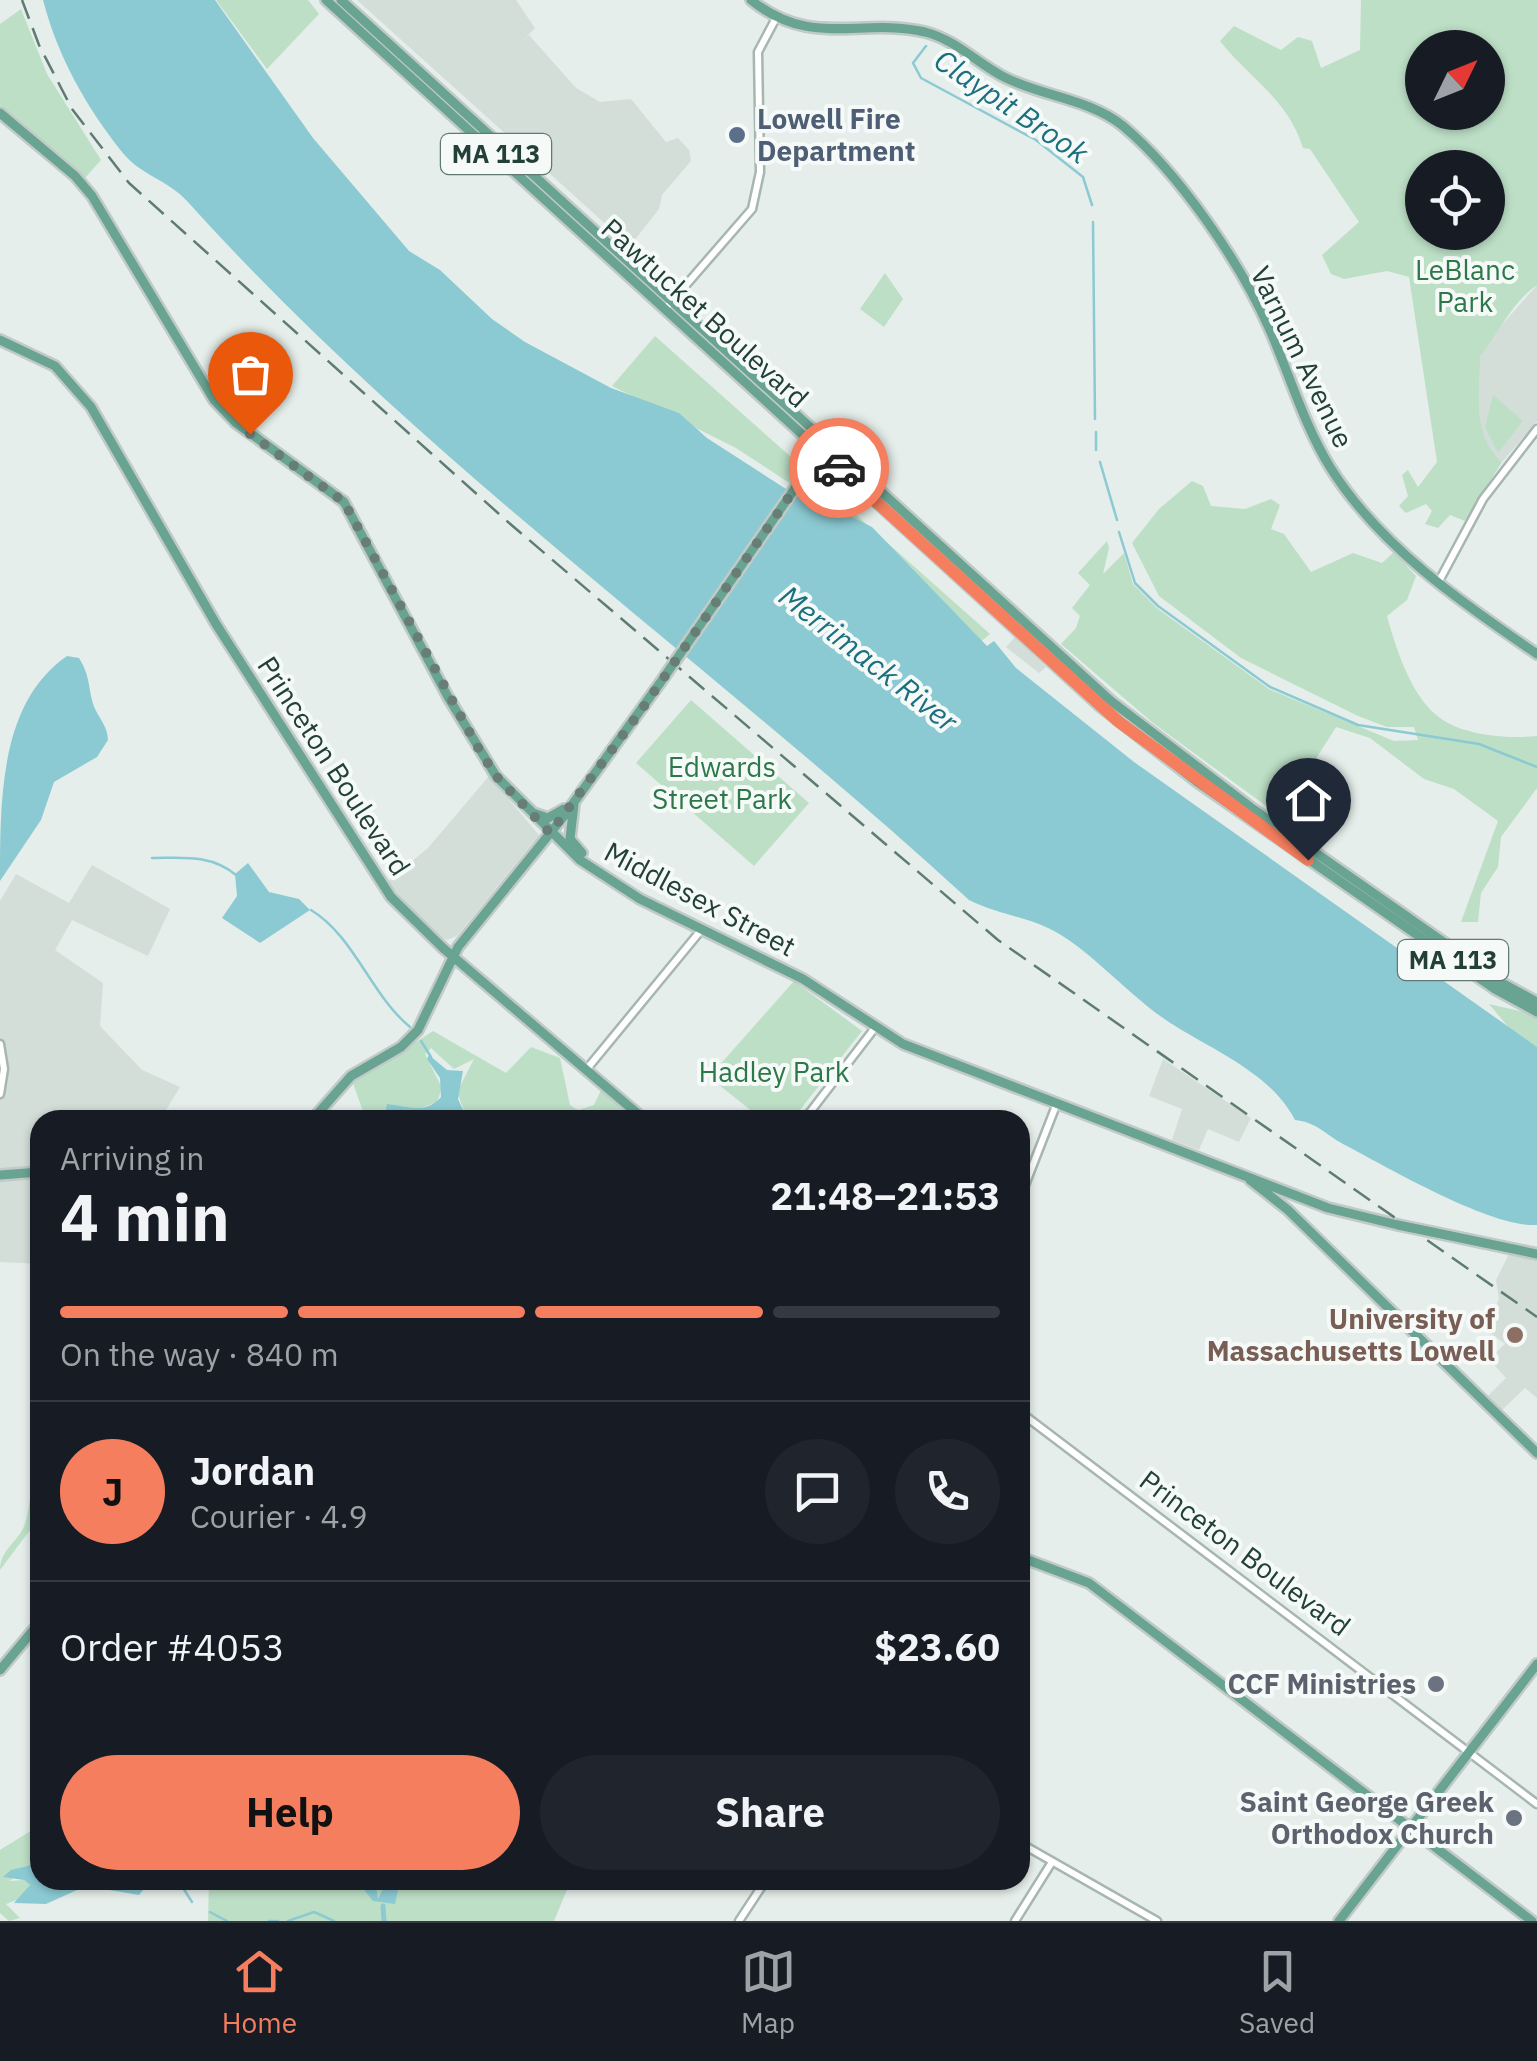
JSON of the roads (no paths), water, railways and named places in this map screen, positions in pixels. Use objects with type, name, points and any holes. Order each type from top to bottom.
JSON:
[{"type":"main road","name":"Pawtucket Boulevard","points":[[326,0],[1147,731],[1502,983],[1537,1002]]},
{"type":"main road","name":"Pawtucket Boulevard","points":[[340,0],[669,305]]},
{"type":"main road","name":"Varnum Avenue","points":[[751,0],[776,18],[806,29],[913,30],[934,35],[1007,78],[1092,109],[1123,126],[1163,166],[1252,294],[1330,468],[1398,547],[1438,584],[1537,654]]},
{"type":"main road","name":"Middlesex Street","points":[[0,113],[75,176],[92,196],[214,400],[235,422],[344,502],[448,697],[496,776],[550,833],[614,882],[818,988],[874,1029],[1272,1184],[1288,1210]]},
{"type":"main road","name":"Princeton Boulevard","points":[[0,340],[41,356],[77,387],[188,577],[391,897],[453,956],[633,1110]]},
{"type":"main road","name":"Pawtucket Boulevard","points":[[825,444],[855,479],[1138,738],[1495,990],[1537,1012]]},
{"type":"main road","points":[[321,1110],[351,1076],[400,1047],[418,1030],[453,956],[574,802],[825,444]]},
{"type":"main road","points":[[804,474],[836,467],[855,479]]},
{"type":"main road","points":[[526,809],[554,817],[574,802]]},
{"type":"main road","points":[[574,802],[569,829],[572,844],[614,882]]},
{"type":"main road","name":"Middlesex Street","points":[[1235,1170],[1288,1210],[1537,1453]]},
{"type":"main road","points":[[0,1175],[30,1173]]},
{"type":"main road","points":[[1272,1184],[1352,1217],[1537,1254]]},
{"type":"main road","points":[[1030,1560],[1089,1583],[1532,1921]]},
{"type":"main road","points":[[0,1670],[30,1634]]},
{"type":"main road","points":[[1340,1921],[1537,1664]]},
{"type":"street","points":[[669,305],[752,208],[760,172],[758,52],[776,18]]},
{"type":"street","points":[[1438,584],[1483,500],[1537,430]]},
{"type":"street","points":[[586,1070],[702,929]]},
{"type":"street","points":[[812,1110],[874,1029]]},
{"type":"street","points":[[0,1044],[4,1069],[0,1094]]},
{"type":"street","points":[[1030,1172],[1057,1103]]},
{"type":"street","name":"Princeton Boulevard","points":[[1030,1420],[1537,1804]]},
{"type":"street","points":[[1030,1848],[1157,1921]]},
{"type":"street","points":[[1014,1921],[1052,1862]]},
{"type":"street","points":[[739,1921],[759,1890]]},
{"type":"water","name":"Merrimack River","points":[[43,0],[215,0],[313,138],[409,251],[440,270],[492,319],[525,342],[611,388],[679,413],[707,438],[789,491],[808,495],[872,527],[987,646],[994,641],[1016,668],[1134,762],[1537,1047],[1537,1225],[1493,1217],[1467,1207],[1385,1167],[1315,1126],[1295,1120],[1270,1087],[1254,1074],[1163,1018],[1062,936],[969,900],[469,474],[277,296],[179,194],[129,160],[74,80]]},
{"type":"water","points":[[67,656],[79,658],[82,664],[108,740],[97,757],[54,782],[41,820],[0,881],[4,785],[16,726],[45,675]]},
{"type":"water","points":[[248,863],[269,892],[299,899],[310,910],[260,943],[222,918],[237,896],[235,874]]},
{"type":"water","points":[[429,1055],[447,1070],[463,1071],[458,1099],[463,1110],[386,1110],[387,1104],[423,1108],[441,1097],[440,1078],[427,1059]]},
{"type":"water","points":[[30,1865],[30,1885],[24,1880],[3,1877],[11,1870]]},
{"type":"water","points":[[30,1885],[30,1890],[77,1890],[46,1904],[14,1903]]},
{"type":"water","points":[[110,1890],[143,1890],[139,1895]]},
{"type":"water","points":[[364,1890],[377,1890],[378,1899],[382,1890],[398,1890],[395,1904],[373,1901]]},
{"type":"waterway","name":"Claypit Brook","points":[[926,46],[913,63],[921,78],[1036,140],[1083,177],[1092,205]]},
{"type":"waterway","name":"Claypit Brook","points":[[1093,222],[1095,419]]},
{"type":"waterway","name":"Claypit Brook","points":[[1096,432],[1096,450]]},
{"type":"waterway","name":"Claypit Brook","points":[[1100,462],[1117,520]]},
{"type":"waterway","name":"Claypit Brook","points":[[1119,532],[1135,583],[1158,606],[1270,687],[1358,725],[1479,744],[1537,767]]},
{"type":"waterway","points":[[152,858],[207,860],[236,875]]},
{"type":"waterway","points":[[311,910],[339,935],[384,999],[410,1027]]},
{"type":"waterway","points":[[421,1041],[431,1057]]},
{"type":"waterway","points":[[184,1890],[192,1902]]},
{"type":"waterway","points":[[383,1906],[384,1921]]},
{"type":"waterway","points":[[210,1912],[227,1921]]},
{"type":"waterway","points":[[288,1921],[314,1912],[334,1921]]},
{"type":"waterway","points":[[269,1921],[278,1921]]},
{"type":"railway","points":[[22,0],[39,45],[72,109],[129,183],[508,522],[998,940],[1537,1317]]},
{"type":"place","name":"Lowell Fire Department","points":[[737,135]]},
{"type":"place","name":"University of Massachusetts Lowell","points":[[1515,1335]]},
{"type":"place","name":"CCF Ministries","points":[[1436,1684]]},
{"type":"place","name":"Saint George Greek Orthodox Church","points":[[1514,1818]]},
{"type":"park label","name":"LeBlanc Park","points":[[1465,286]]},
{"type":"park label","name":"Edwards Street Park","points":[[722,783]]},
{"type":"park label","name":"Hadley Park","points":[[774,1072]]}]
